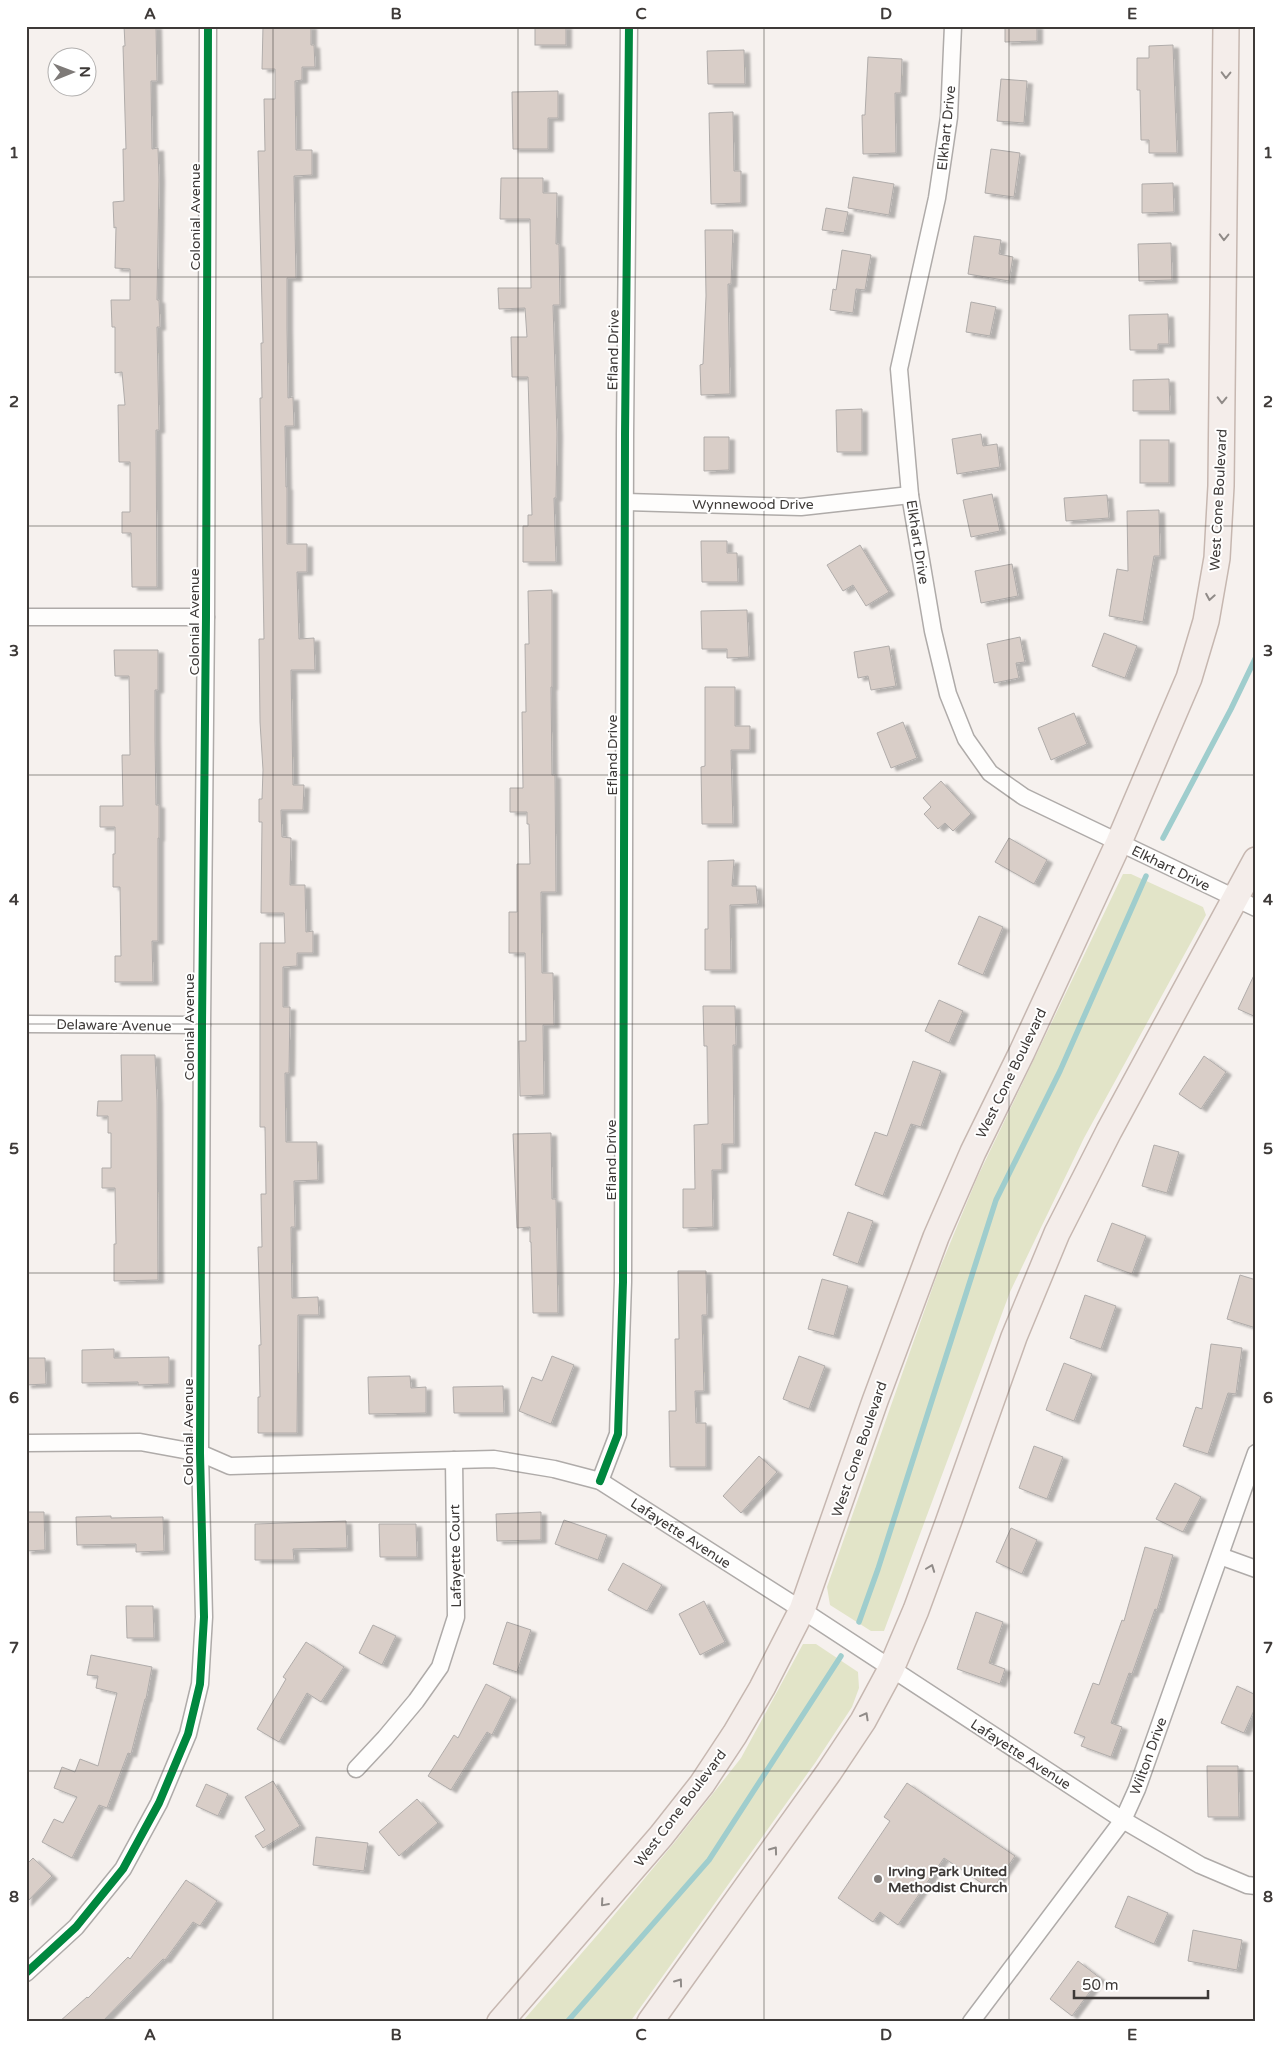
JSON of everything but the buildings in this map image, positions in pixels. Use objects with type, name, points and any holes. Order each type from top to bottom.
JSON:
[{"type":"main road","name":"West Cone Boulevard","points":[[500,2022],[661,1836],[702,1784],[758,1696],[802,1610],[875,1402],[936,1237],[973,1152],[1022,1052],[1119,842],[1189,678],[1206,621],[1218,558],[1221,486],[1226,26]]},
{"type":"main road","points":[[650,2022],[829,1772],[863,1721],[891,1669],[916,1610],[1014,1337],[1057,1233],[1109,1132],[1246,903],[1256,860]]},
{"type":"street","name":"Colonial Avenue","points":[[26,1973],[76,1928],[123,1869],[159,1804],[188,1734],[200,1684],[204,1617],[200,1453],[208,26]]},
{"type":"street","name":"Efland Drive","points":[[600,1481],[618,1434],[622,1291],[629,26]]},
{"type":"street","name":"Elkhart Drive","points":[[954,26],[949,118],[940,180],[899,368],[910,495],[933,631],[948,694],[966,739],[990,773],[1024,797],[1246,903]]},
{"type":"street","name":"Wynnewood Drive","points":[[626,502],[801,507],[910,495]]},
{"type":"street","points":[[26,616],[206,617]]},
{"type":"street","name":"Delaware Avenue","points":[[26,1024],[202,1026]]},
{"type":"street","name":"Lafayette Avenue","points":[[26,1443],[140,1442],[200,1453],[230,1466],[494,1459],[554,1468],[600,1481],[802,1610],[1123,1820],[1200,1865],[1248,1885],[1256,1886]]},
{"type":"street","name":"Wilton Drive","points":[[972,2022],[1123,1820],[1137,1789],[1256,1453]]},
{"type":"street","name":"Lafayette Court","points":[[356,1769],[416,1701],[440,1667],[456,1618],[454,1460]]},
{"type":"street","points":[[1220,1556],[1256,1569]]},
{"type":"green space","points":[[1123,874],[1131,874],[1203,907],[1206,915],[1084,1138],[1010,1292],[884,1631],[871,1631],[830,1605],[827,1587],[937,1275],[977,1178]]},
{"type":"green space","points":[[803,1644],[816,1644],[858,1672],[859,1688],[852,1707],[815,1763],[630,2022],[522,2022],[674,1843],[741,1758]]},
{"type":"waterway","points":[[1163,838],[1231,709],[1256,657]]},
{"type":"waterway","points":[[859,1622],[878,1569],[996,1200],[1060,1071],[1146,876]]},
{"type":"waterway","points":[[567,2022],[709,1860],[841,1656]]},
{"type":"cycle path","points":[[26,1973],[76,1927],[123,1869],[159,1803],[188,1734],[200,1684],[204,1617],[200,1453],[208,26]]},
{"type":"cycle path","points":[[600,1481],[618,1434],[623,1282],[625,435],[629,26]]},
{"type":"place","name":"Irving Park United Methodist Church","points":[[878,1879]]}]
